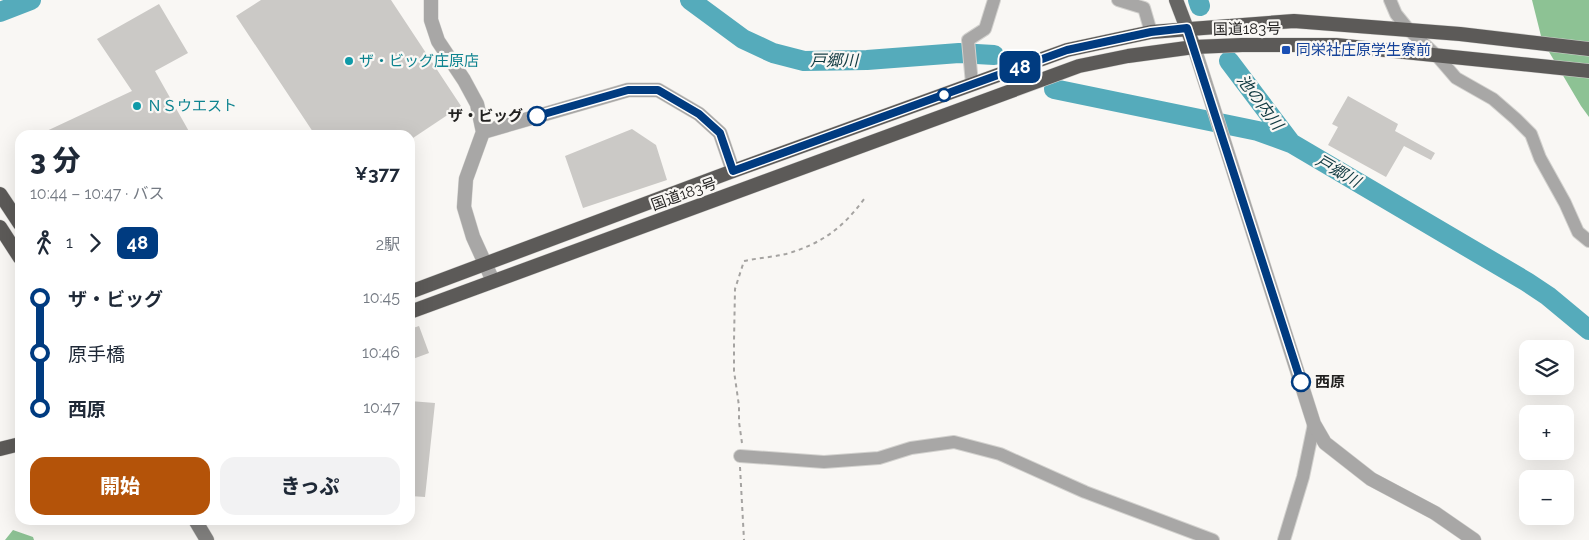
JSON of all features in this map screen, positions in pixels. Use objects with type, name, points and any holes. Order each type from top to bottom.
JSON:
[{"type":"highway","name":"国道183号","points":[[415,290],[733,171],[1067,50],[1151,32],[1294,21],[1409,30],[1589,49]]},
{"type":"highway","name":"国道183号","points":[[415,310],[1079,66],[1128,56],[1194,47],[1336,45],[1589,71]]},
{"type":"highway","points":[[0,194],[15,216]]},
{"type":"highway","points":[[0,228],[15,250]]},
{"type":"highway","points":[[0,449],[15,445]]},
{"type":"main road","points":[[1176,0],[1194,47]]},
{"type":"main road","points":[[199,525],[207,540]]},
{"type":"street","points":[[431,0],[431,20],[438,41],[464,80],[477,104],[483,132],[466,179],[464,207],[473,237],[493,281]]},
{"type":"street","points":[[972,84],[968,40],[985,29],[994,0]]},
{"type":"street","points":[[1118,0],[1144,8],[1151,32]]},
{"type":"street","points":[[1390,0],[1396,14],[1409,30],[1437,56],[1456,78],[1493,99],[1531,134],[1540,158],[1565,203],[1578,232],[1589,241]]},
{"type":"street","points":[[1194,47],[1314,424],[1325,444],[1371,479],[1435,513],[1474,540]]},
{"type":"street","points":[[483,132],[628,90],[658,90],[699,114],[720,133],[733,171]]},
{"type":"street","points":[[1284,540],[1303,477],[1314,424]]},
{"type":"street","points":[[740,456],[824,462],[879,458],[911,448],[954,442],[1000,454],[1084,492],[1212,540]]},
{"type":"path","points":[[744,540],[740,456],[742,447],[734,371],[735,297],[744,261],[786,254],[809,246],[836,231],[864,200]]},
{"type":"green space","points":[[1532,0],[1589,0],[1589,117],[1542,40]]},
{"type":"green space","points":[[13,530],[33,537],[34,540],[5,540]]},
{"type":"building","name":"ザ・ビッグ庄原店","points":[[261,0],[391,0],[461,106],[415,137],[415,130],[312,130],[236,16]]},
{"type":"building","points":[[159,4],[188,53],[155,71],[188,130],[49,130],[132,91],[97,39]]},
{"type":"building","points":[[1348,96],[1398,124],[1395,131],[1435,153],[1431,160],[1404,146],[1386,177],[1328,145],[1338,127],[1332,124]]},
{"type":"building","points":[[632,129],[656,145],[667,180],[583,208],[565,156]]},
{"type":"building","points":[[419,326],[429,353],[415,358],[415,327]]},
{"type":"building","points":[[415,401],[435,403],[425,497],[415,496]]},
{"type":"waterway","name":"戸郷川","points":[[0,12],[31,0]]},
{"type":"waterway","name":"戸郷川","points":[[690,0],[743,39],[773,53],[804,61],[867,60],[959,53],[994,55]]},
{"type":"waterway","name":"池の内川","points":[[1198,0],[1200,6]]},
{"type":"waterway","name":"池の内川","points":[[1229,61],[1291,143]]},
{"type":"waterway","name":"戸郷川","points":[[1054,89],[1258,131],[1291,143],[1527,282],[1548,296],[1589,330]]},
{"type":"bus line","name":"48","points":[[537,116],[628,90],[658,90],[699,114],[720,133],[733,171],[1067,50],[1151,32],[1187,28],[1301,382]]},
{"type":"place","name":"同栄社庄原学生寮前","points":[[1286,50]]},
{"type":"place","name":"ザ・ビッグ庄原店","points":[[349,61]]},
{"type":"place","name":"ＮＳウエスト","points":[[137,106]]},
{"type":"place","name":"ザ・ビッグ","points":[[537,116]]},
{"type":"place","name":"西原","points":[[1301,382]]}]
